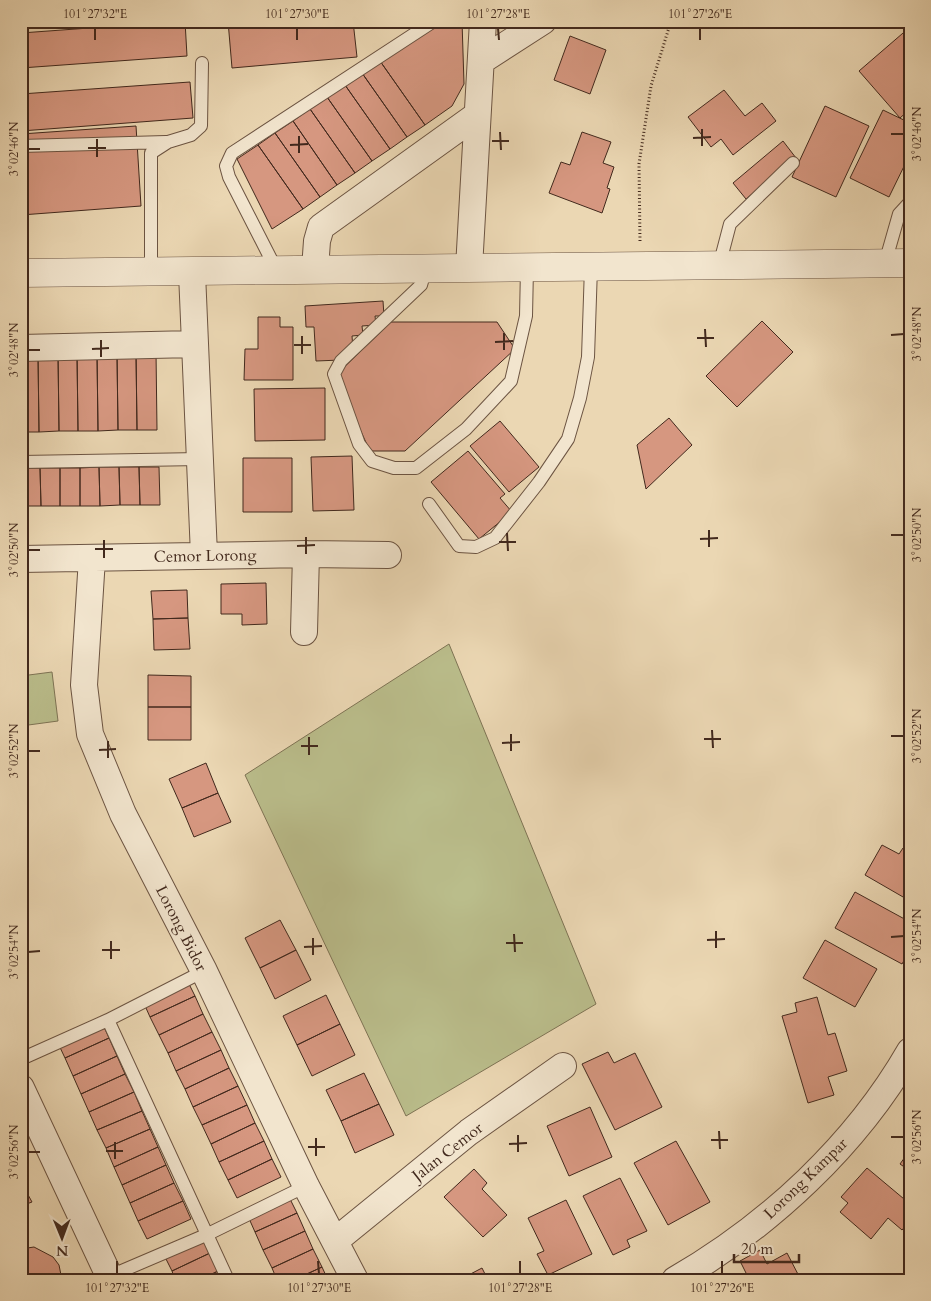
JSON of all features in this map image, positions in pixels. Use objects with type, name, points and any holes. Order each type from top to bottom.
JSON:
[{"type":"street","points":[[470,268],[483,21]]},
{"type":"street","points":[[481,61],[543,21]]},
{"type":"street","points":[[315,269],[317,240],[321,227],[477,115]]},
{"type":"street","points":[[21,273],[192,273],[276,269],[897,263]]},
{"type":"street","points":[[192,273],[204,555]]},
{"type":"street","points":[[21,348],[194,344]]},
{"type":"street","points":[[304,632],[306,554]]},
{"type":"street","name":"Cemor Lorong","points":[[21,559],[204,555],[388,555]]},
{"type":"street","name":"Lorong Bidor","points":[[92,558],[84,686],[90,734],[123,814],[204,972],[306,1186],[355,1280]]},
{"type":"street","name":"Lorong Kampar","points":[[675,1280],[750,1232],[813,1174],[866,1117],[907,1064]]},
{"type":"street","name":"Jalan Cemor","points":[[335,1241],[469,1132],[563,1066]]},
{"type":"street","points":[[21,1088],[110,1278]]},
{"type":"lane","points":[[276,269],[229,177],[226,166],[232,153],[434,21]]},
{"type":"lane","points":[[21,146],[168,142],[191,135],[201,126],[202,63]]},
{"type":"lane","points":[[150,273],[151,153],[168,142]]},
{"type":"lane","points":[[719,266],[730,224],[793,163]]},
{"type":"lane","points":[[897,263],[899,214],[910,202]]},
{"type":"lane","points":[[429,504],[460,546],[476,547],[495,538],[539,482],[568,439],[580,398],[588,358],[616,267]]},
{"type":"lane","points":[[426,268],[421,284],[341,361],[334,374],[359,444],[372,461],[394,468],[416,468],[466,429],[511,381],[526,316],[527,268]]},
{"type":"lane","points":[[21,462],[200,459]]},
{"type":"lane","points":[[21,1059],[108,1020],[204,972]]},
{"type":"lane","points":[[108,1020],[228,1280]]},
{"type":"lane","points":[[110,1278],[206,1235],[306,1186]]},
{"type":"path","points":[[616,267],[639,164],[651,86],[672,21]]},
{"type":"green space","points":[[449,644],[596,1004],[406,1116],[245,775]]},
{"type":"green space","points":[[52,672],[58,721],[21,726],[21,676]]},
{"type":"building","points":[[185,21],[187,56],[21,68],[21,33]]},
{"type":"building","points":[[228,21],[353,21],[357,57],[232,68]]},
{"type":"building","points":[[436,21],[462,21],[464,84],[452,106],[425,125],[380,61]]},
{"type":"building","points":[[501,21],[526,21],[513,37]]},
{"type":"building","points":[[910,27],[910,109],[900,118],[859,71]]},
{"type":"building","points":[[570,36],[606,50],[590,94],[554,80]]},
{"type":"building","points":[[380,61],[425,125],[407,137],[362,73]]},
{"type":"building","points":[[362,73],[407,137],[390,149],[345,85]]},
{"type":"building","points":[[190,82],[193,118],[21,131],[21,94]]},
{"type":"building","points":[[345,85],[390,149],[372,161],[327,97]]},
{"type":"building","points":[[724,90],[745,116],[762,103],[776,121],[733,155],[721,139],[711,147],[688,117]]},
{"type":"building","points":[[327,97],[372,161],[355,173],[310,109]]},
{"type":"building","points":[[825,106],[869,126],[836,197],[792,177]]},
{"type":"building","points":[[310,109],[355,173],[337,185],[293,121]]},
{"type":"building","points":[[883,110],[910,123],[910,154],[889,197],[850,178]]},
{"type":"building","points":[[293,121],[337,185],[320,197],[275,133]]},
{"type":"building","points":[[136,126],[141,206],[21,215],[21,134]]},
{"type":"building","points":[[582,132],[611,142],[603,163],[614,167],[607,188],[610,189],[602,213],[549,193],[561,162],[570,165]]},
{"type":"building","points":[[275,133],[320,197],[303,209],[258,145]]},
{"type":"building","points":[[783,141],[796,158],[746,199],[733,183]]},
{"type":"building","points":[[258,145],[303,209],[272,229],[237,159]]},
{"type":"building","points":[[383,301],[384,316],[375,316],[376,325],[362,326],[363,335],[352,336],[353,349],[341,360],[316,361],[314,327],[306,327],[305,306]]},
{"type":"building","points":[[258,317],[280,317],[280,327],[293,327],[293,380],[244,380],[245,349],[258,349]]},
{"type":"building","points":[[762,321],[793,352],[737,407],[706,376]]},
{"type":"building","points":[[391,322],[497,322],[515,349],[405,451],[370,451],[335,376]]},
{"type":"building","points":[[136,352],[137,430],[118,430],[117,353]]},
{"type":"building","points":[[136,352],[156,352],[157,430],[137,430]]},
{"type":"building","points":[[58,353],[59,431],[39,432],[38,354]]},
{"type":"building","points":[[58,353],[77,353],[78,431],[59,431]]},
{"type":"building","points":[[77,353],[97,353],[98,431],[78,431]]},
{"type":"building","points":[[97,353],[117,353],[118,430],[98,431]]},
{"type":"building","points":[[21,354],[38,354],[39,432],[21,432]]},
{"type":"building","points":[[325,388],[325,440],[255,441],[254,389]]},
{"type":"building","points":[[669,418],[692,445],[646,489],[637,445]]},
{"type":"building","points":[[500,421],[539,467],[509,492],[470,446]]},
{"type":"building","points":[[468,451],[505,494],[500,498],[512,512],[479,539],[431,482]]},
{"type":"building","points":[[352,456],[354,510],[313,511],[311,457]]},
{"type":"building","points":[[243,458],[292,458],[292,512],[243,512]]},
{"type":"building","points":[[99,467],[100,506],[80,506],[80,468]]},
{"type":"building","points":[[99,467],[119,467],[120,505],[100,506]]},
{"type":"building","points":[[119,467],[139,467],[140,505],[120,505]]},
{"type":"building","points":[[139,467],[159,467],[160,505],[140,505]]},
{"type":"building","points":[[21,468],[40,468],[41,506],[21,506]]},
{"type":"building","points":[[40,468],[60,468],[60,506],[41,506]]},
{"type":"building","points":[[60,468],[80,468],[80,506],[60,506]]},
{"type":"building","points":[[266,583],[267,624],[242,625],[242,614],[221,614],[221,584]]},
{"type":"building","points":[[187,590],[188,618],[153,619],[151,591]]},
{"type":"building","points":[[188,618],[190,649],[154,650],[153,619]]},
{"type":"building","points":[[148,675],[191,676],[191,707],[148,707]]},
{"type":"building","points":[[148,707],[191,707],[191,740],[148,740]]},
{"type":"building","points":[[206,763],[218,793],[182,808],[169,779]]},
{"type":"building","points":[[218,793],[231,822],[194,837],[182,808]]},
{"type":"building","points":[[882,845],[899,854],[903,848],[910,851],[910,901],[865,875]]},
{"type":"building","points":[[855,892],[910,922],[910,950],[902,964],[835,928]]},
{"type":"building","points":[[280,920],[296,950],[260,968],[245,938]]},
{"type":"building","points":[[825,940],[877,969],[855,1007],[803,978]]},
{"type":"building","points":[[296,950],[311,980],[275,999],[260,968]]},
{"type":"building","points":[[186,978],[195,996],[150,1017],[142,999]]},
{"type":"building","points":[[326,995],[340,1024],[297,1045],[283,1016]]},
{"type":"building","points":[[195,996],[203,1014],[159,1035],[150,1017]]},
{"type":"building","points":[[817,997],[828,1035],[835,1033],[847,1071],[828,1077],[834,1095],[808,1103],[782,1016],[797,1012],[795,1003]]},
{"type":"building","points":[[203,1014],[212,1032],[168,1053],[159,1035]]},
{"type":"building","points":[[101,1020],[109,1038],[65,1058],[56,1039]]},
{"type":"building","points":[[340,1024],[355,1055],[312,1076],[297,1045]]},
{"type":"building","points":[[212,1032],[221,1050],[176,1071],[168,1053]]},
{"type":"building","points":[[109,1038],[117,1056],[73,1076],[65,1058]]},
{"type":"building","points":[[221,1050],[229,1068],[185,1089],[176,1071]]},
{"type":"building","points":[[608,1052],[614,1063],[635,1053],[662,1107],[615,1130],[582,1064]]},
{"type":"building","points":[[117,1056],[125,1074],[81,1094],[73,1076]]},
{"type":"building","points":[[229,1068],[238,1086],[193,1107],[185,1089]]},
{"type":"building","points":[[364,1073],[379,1104],[341,1121],[326,1090]]},
{"type":"building","points":[[125,1074],[134,1092],[89,1112],[81,1094]]},
{"type":"building","points":[[238,1086],[247,1105],[202,1125],[193,1107]]},
{"type":"building","points":[[134,1092],[142,1111],[97,1130],[89,1112]]},
{"type":"building","points":[[379,1104],[394,1135],[355,1153],[341,1121]]},
{"type":"building","points":[[247,1105],[255,1123],[211,1144],[202,1125]]},
{"type":"building","points":[[590,1107],[612,1157],[569,1176],[547,1126]]},
{"type":"building","points":[[142,1111],[150,1129],[106,1148],[97,1130]]},
{"type":"building","points":[[255,1123],[264,1141],[219,1162],[211,1144]]},
{"type":"building","points":[[150,1129],[158,1147],[114,1167],[106,1148]]},
{"type":"building","points":[[264,1141],[272,1159],[228,1180],[219,1162]]},
{"type":"building","points":[[676,1141],[710,1202],[668,1225],[634,1163]]},
{"type":"building","points":[[158,1147],[166,1165],[122,1185],[114,1167]]},
{"type":"building","points":[[910,1150],[910,1171],[900,1164]]},
{"type":"building","points":[[272,1159],[281,1177],[237,1198],[228,1180]]},
{"type":"building","points":[[166,1165],[174,1183],[130,1203],[122,1185]]},
{"type":"building","points":[[867,1168],[910,1204],[910,1221],[902,1230],[888,1218],[871,1239],[840,1212],[848,1203],[841,1197]]},
{"type":"building","points":[[474,1169],[487,1183],[482,1189],[507,1215],[483,1237],[444,1197]]},
{"type":"building","points":[[620,1178],[647,1231],[627,1240],[630,1247],[613,1255],[583,1196]]},
{"type":"building","points":[[21,1182],[32,1202],[21,1206]]},
{"type":"building","points":[[174,1183],[183,1201],[138,1221],[130,1203]]},
{"type":"building","points":[[288,1195],[297,1213],[255,1232],[247,1214]]},
{"type":"building","points":[[566,1200],[592,1254],[548,1275],[537,1254],[544,1251],[528,1218]]},
{"type":"building","points":[[183,1201],[191,1219],[147,1239],[138,1221]]},
{"type":"building","points":[[297,1213],[305,1231],[263,1250],[255,1232]]},
{"type":"building","points":[[305,1231],[313,1249],[272,1268],[263,1250]]},
{"type":"building","points":[[201,1236],[210,1253],[172,1271],[163,1253]]},
{"type":"building","points":[[34,1247],[53,1257],[59,1265],[62,1280],[21,1280],[21,1249]]},
{"type":"building","points":[[313,1249],[322,1267],[294,1280],[277,1280],[272,1268]]},
{"type":"building","points":[[760,1250],[767,1264],[787,1253],[801,1280],[738,1280],[747,1275],[740,1261]]},
{"type":"building","points":[[210,1253],[218,1271],[200,1280],[175,1280],[172,1271]]},
{"type":"building","points":[[322,1267],[328,1280],[294,1280]]},
{"type":"building","points":[[482,1268],[488,1280],[459,1280]]},
{"type":"building","points":[[218,1271],[222,1280],[200,1280]]}]
